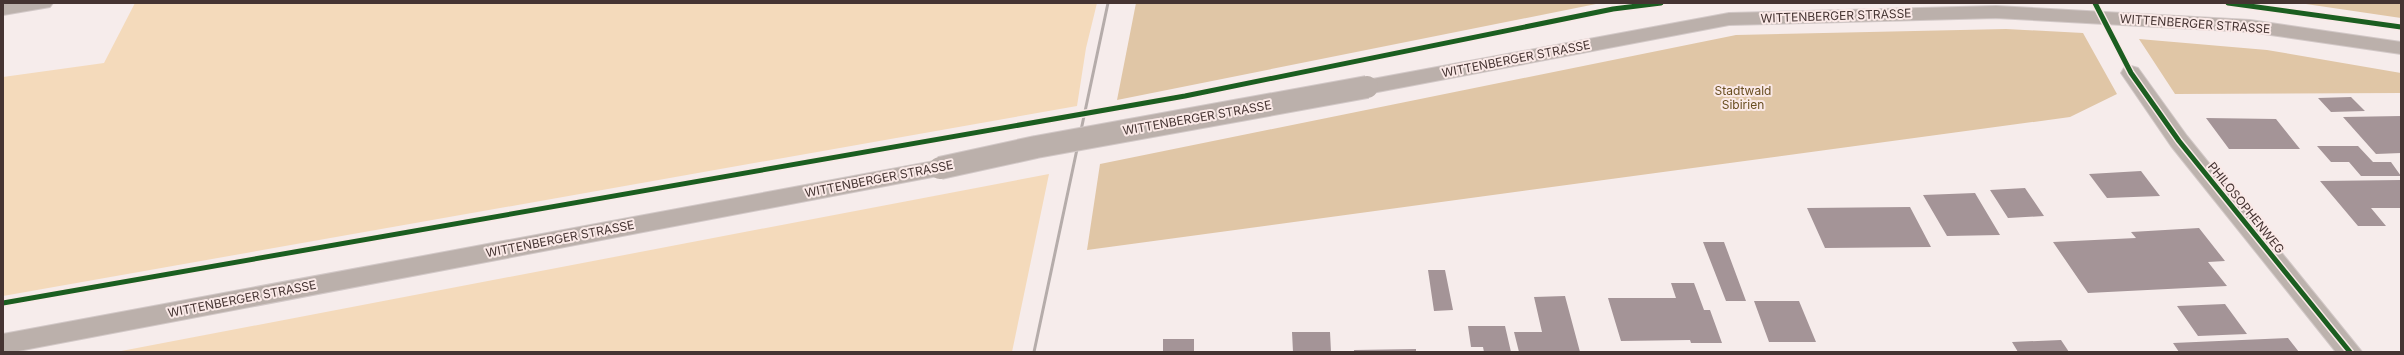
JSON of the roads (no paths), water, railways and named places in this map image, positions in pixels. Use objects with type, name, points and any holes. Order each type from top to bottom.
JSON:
[{"type":"main road","name":"WITTENBERGER STRASSE","points":[[3,344],[940,168],[1036,147],[1729,19],[1996,12],[2250,26],[2401,48]]},
{"type":"street","points":[[3,9],[43,3]]},
{"type":"street","name":"PHILOSOPHENWEG","points":[[2131,73],[2179,141],[2350,352]]},
{"type":"railway","points":[[1034,352],[1108,3]]},
{"type":"park label","name":"Stadtwald Sibirien","points":[[1743,98]]}]
